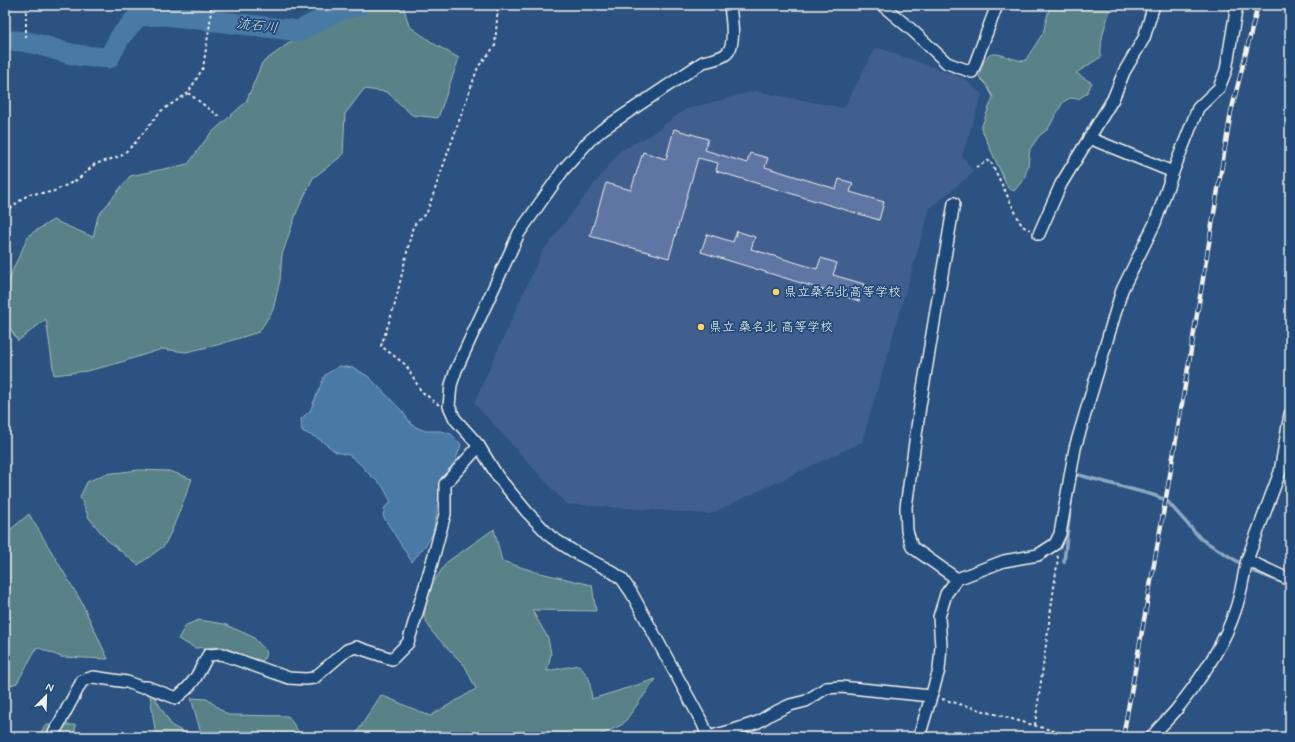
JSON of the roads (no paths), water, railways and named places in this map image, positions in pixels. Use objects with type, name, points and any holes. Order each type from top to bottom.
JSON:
[{"type":"street","points":[[705,737],[706,732],[703,724],[631,592],[622,579],[611,571],[576,553],[551,537],[527,512],[498,477],[479,446],[455,419],[449,406],[451,385],[456,370],[519,233],[564,169],[589,141],[603,129],[703,62],[719,58],[731,49],[733,42],[730,5]]},
{"type":"street","points":[[882,5],[913,31],[947,63],[972,72],[997,5]]},
{"type":"street","points":[[1039,234],[1061,184],[1113,98],[1124,72],[1144,38],[1154,5]]},
{"type":"street","points":[[919,737],[939,670],[941,646],[938,617],[946,594],[957,579],[1004,561],[1038,555],[1055,544],[1060,534],[1075,448],[1122,290],[1155,223],[1198,108],[1219,88],[1226,70],[1237,5]]},
{"type":"street","points":[[1089,138],[1173,172]]},
{"type":"street","points":[[954,203],[906,507],[907,531],[912,547],[957,579]]},
{"type":"street","points":[[1152,737],[1186,698],[1220,645],[1235,610],[1247,560],[1280,472],[1290,414]]},
{"type":"street","points":[[53,735],[82,681],[93,677],[128,682],[147,687],[176,698],[195,680],[208,655],[221,654],[289,678],[306,679],[314,678],[347,650],[356,647],[392,659],[408,643],[445,514],[445,484],[479,446]]},
{"type":"street","points":[[1247,560],[1290,580]]},
{"type":"street","points":[[708,737],[758,722],[790,705],[806,701],[826,688],[841,687],[931,696]]},
{"type":"waterway","name":"流石川","points":[[5,42],[21,41],[77,55],[109,58],[120,37],[138,16],[165,15],[299,31],[341,9],[360,5]]},
{"type":"waterway","points":[[1075,477],[1076,475],[1079,475],[1153,495],[1166,500],[1201,539],[1253,571],[1284,583]]},
{"type":"waterway","points":[[1064,562],[1071,501]]},
{"type":"railway","points":[[1123,737],[1170,475],[1231,112],[1258,5]]},
{"type":"place","name":"県立桑名北高等学校","points":[[776,292]]},
{"type":"place","name":"県立 桑名北 高等学校","points":[[701,327]]}]
